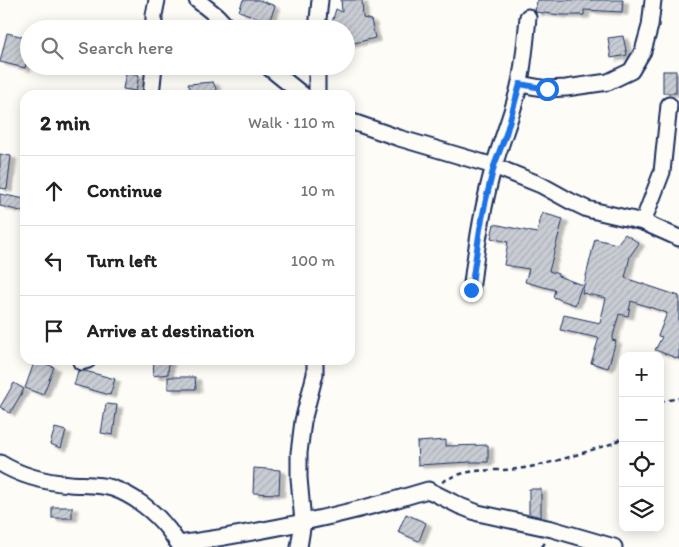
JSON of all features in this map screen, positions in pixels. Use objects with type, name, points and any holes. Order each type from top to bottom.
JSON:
[{"type":"street","points":[[154,20],[157,0]]},
{"type":"street","points":[[197,0],[221,20]]},
{"type":"street","points":[[318,20],[320,0]]},
{"type":"street","points":[[520,84],[547,89],[566,88],[608,82],[631,71],[643,51],[650,26],[653,0]]},
{"type":"street","points":[[471,290],[480,229],[494,166],[506,134],[520,84],[528,17]]},
{"type":"street","points":[[151,90],[153,75]]},
{"type":"street","points":[[278,75],[297,90]]},
{"type":"street","points":[[317,75],[317,90]]},
{"type":"street","points":[[643,222],[662,172],[669,105]]},
{"type":"street","points":[[355,123],[494,166],[541,185],[587,209],[643,222],[679,238]]},
{"type":"street","points":[[299,547],[303,522],[299,453],[303,421],[315,374],[315,365]]},
{"type":"street","points":[[0,463],[28,477],[52,482],[90,484],[112,488],[145,507],[158,517],[181,546],[303,522],[428,490],[478,513],[552,529],[614,547]]},
{"type":"path","points":[[664,401],[679,398]]},
{"type":"path","points":[[454,476],[477,470],[508,470],[544,464],[614,443],[619,440]]},
{"type":"building","points":[[243,0],[259,0],[275,6],[270,20],[264,20],[239,11]]},
{"type":"building","points":[[341,0],[362,0],[363,18],[371,20],[375,38],[355,43],[355,20],[333,20],[336,9],[342,12]]},
{"type":"building","points":[[537,0],[623,0],[622,12],[584,10],[584,15],[561,15],[535,12]]},
{"type":"building","points":[[7,33],[20,36],[20,67],[0,62]]},
{"type":"building","points":[[623,36],[627,55],[611,58],[608,38]]},
{"type":"building","points":[[663,71],[676,71],[676,93],[663,93]]},
{"type":"building","points":[[125,75],[139,75],[136,90],[123,89]]},
{"type":"building","points":[[213,82],[217,90],[191,90],[188,84]]},
{"type":"building","points":[[0,154],[11,156],[7,189],[0,188]]},
{"type":"building","points":[[0,194],[20,198],[20,211],[0,206]]},
{"type":"building","points":[[542,213],[563,219],[549,271],[582,285],[575,305],[553,297],[555,290],[525,282],[529,269],[504,265],[508,242],[491,238],[494,224],[537,233]]},
{"type":"building","points":[[625,234],[639,243],[630,256],[625,278],[679,296],[679,359],[655,350],[662,337],[658,336],[667,313],[631,301],[628,316],[619,314],[612,340],[616,341],[608,368],[591,363],[599,338],[560,330],[564,315],[600,323],[606,298],[582,293],[595,239],[617,244]]},
{"type":"building","points":[[33,365],[54,367],[43,395],[25,388]]},
{"type":"building","points":[[154,365],[169,365],[168,374],[153,376]]},
{"type":"building","points":[[78,371],[115,379],[110,395],[74,385]]},
{"type":"building","points":[[168,377],[195,377],[196,389],[168,389]]},
{"type":"building","points":[[14,383],[24,389],[10,413],[0,407]]},
{"type":"building","points":[[106,404],[117,405],[113,435],[101,433]]},
{"type":"building","points":[[55,428],[66,431],[61,448],[50,444]]},
{"type":"building","points":[[446,440],[446,446],[488,445],[488,462],[418,465],[417,442]]},
{"type":"building","points":[[254,468],[280,470],[279,494],[253,493]]},
{"type":"building","points":[[529,489],[541,489],[541,517],[529,514]]},
{"type":"building","points":[[52,507],[72,507],[72,518],[52,518]]},
{"type":"building","points":[[406,514],[426,523],[419,541],[398,532]]},
{"type":"route","points":[[471,290],[480,229],[494,166],[506,134],[520,84],[547,89]]}]
